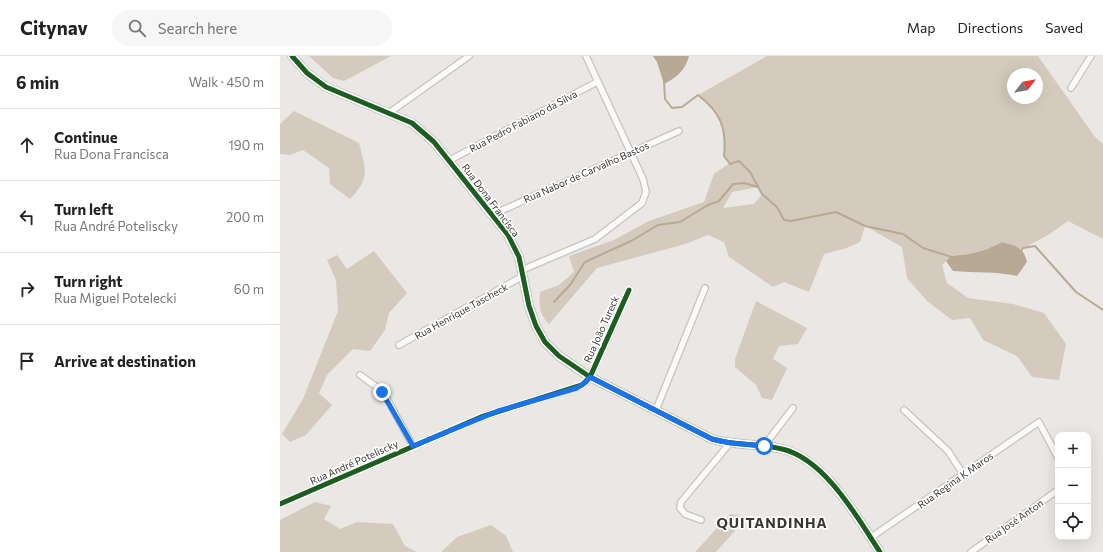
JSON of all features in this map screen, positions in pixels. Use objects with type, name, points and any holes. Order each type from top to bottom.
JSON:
[{"type":"main road","name":"Rua Dona Francisca","points":[[292,56],[307,73],[326,87],[389,113],[420,128],[450,160],[494,214],[512,242],[523,273],[529,306],[540,334],[559,356],[590,377],[712,439],[789,451],[812,464],[834,487],[880,552]]},
{"type":"street","points":[[389,113],[469,56]]},
{"type":"street","points":[[586,56],[630,153]]},
{"type":"street","points":[[1071,88],[1091,56]]},
{"type":"street","name":"Rua Pedro Fabiano da Silva","points":[[450,160],[597,82]]},
{"type":"street","name":"Rua Nabor de Carvalho Bastos","points":[[494,214],[679,131]]},
{"type":"street","name":"Rua Henrique Tascheck","points":[[399,345],[523,273],[596,239],[642,203],[646,192],[643,179],[630,153]]},
{"type":"street","points":[[656,410],[705,288]]},
{"type":"street","name":"Rua João Tureck","points":[[590,377],[629,290]]},
{"type":"street","points":[[360,375],[378,388],[386,397],[413,446]]},
{"type":"street","name":"Rua André Poteliscky","points":[[280,504],[498,411],[577,388],[586,382],[590,377]]},
{"type":"street","points":[[764,446],[793,408]]},
{"type":"street","points":[[904,410],[948,451],[963,474]]},
{"type":"street","name":"Rua Regina K Maros","points":[[870,538],[1039,422],[1055,452]]},
{"type":"street","points":[[701,520],[685,514],[680,508],[681,502],[730,443]]},
{"type":"street","name":"Rua José Anton","points":[[971,552],[1055,492]]},
{"type":"shaded area","points":[[309,56],[391,56],[344,81],[333,78]]},
{"type":"shaded area","points":[[653,56],[689,56],[683,70],[673,79],[664,84],[657,62]]},
{"type":"shaded area","points":[[767,56],[1038,56],[1095,137],[1103,144],[1103,239],[1068,221],[1048,235],[1022,249],[1002,242],[978,252],[951,256],[942,265],[947,283],[968,298],[1013,304],[1044,313],[1066,344],[1059,380],[1032,377],[1017,356],[983,340],[970,318],[952,320],[927,301],[907,278],[902,247],[865,226],[860,242],[847,248],[824,254],[809,292],[784,282],[773,287],[729,257],[724,242],[708,235],[685,244],[597,268],[549,324],[541,313],[540,292],[559,285],[574,272],[569,256],[614,240],[649,221],[704,202],[714,174],[730,163],[724,156],[725,146],[723,128],[717,114],[706,101],[698,95]],"holes":[[[758,187],[762,194],[754,204],[723,208],[732,192]]]},
{"type":"shaded area","points":[[294,111],[359,143],[365,173],[361,185],[350,199],[330,184],[329,168],[303,150],[290,155],[280,154],[280,124]]},
{"type":"shaded area","points":[[1002,242],[1019,248],[1024,253],[1027,262],[1017,276],[1009,274],[953,271],[946,261],[951,256],[978,252]]},
{"type":"shaded area","points":[[374,251],[407,293],[389,313],[385,330],[370,351],[353,349],[327,375],[319,393],[332,405],[306,435],[290,442],[282,434],[303,399],[338,311],[336,280],[327,260],[337,255],[347,269]]},
{"type":"shaded area","points":[[756,301],[807,328],[798,344],[779,346],[773,359],[787,368],[772,400],[762,398],[756,385],[735,367],[735,359]]},
{"type":"shaded area","points":[[315,502],[331,506],[324,519],[340,529],[357,522],[393,524],[405,546],[417,552],[280,552],[280,520]]},
{"type":"shaded area","points":[[730,514],[739,515],[741,524],[716,552],[695,552]]},
{"type":"shaded area","points":[[491,525],[506,536],[513,552],[441,552],[457,537]]},
{"type":"waterway","points":[[664,81],[665,99],[672,108],[682,107],[698,95],[706,101],[717,114],[723,128],[725,146],[724,156],[730,164],[739,161],[750,172],[762,194],[777,207],[784,220],[791,221],[836,212],[865,226],[903,234],[923,248],[952,257]]},
{"type":"waterway","points":[[554,302],[570,285],[585,262],[631,241],[658,225],[680,222],[708,205],[719,201],[733,184],[744,183],[758,187]]},
{"type":"waterway","points":[[1021,251],[1023,248],[1035,246],[1076,292],[1103,310]]},
{"type":"cycle path","points":[[292,56],[307,73],[326,87],[412,123],[434,142],[508,235],[519,257],[529,306],[536,326],[545,342],[559,356],[590,377],[712,439],[729,443],[773,447],[798,455],[812,464],[838,491],[880,552]]},
{"type":"cycle path","points":[[280,504],[481,417],[582,385],[590,377],[629,290]]},
{"type":"district","name":"QUITANDINHA","points":[[772,522]]},
{"type":"route","points":[[382,392],[413,446],[498,411],[577,388],[586,382],[590,377],[712,439],[720,442],[741,445],[764,446]]}]
